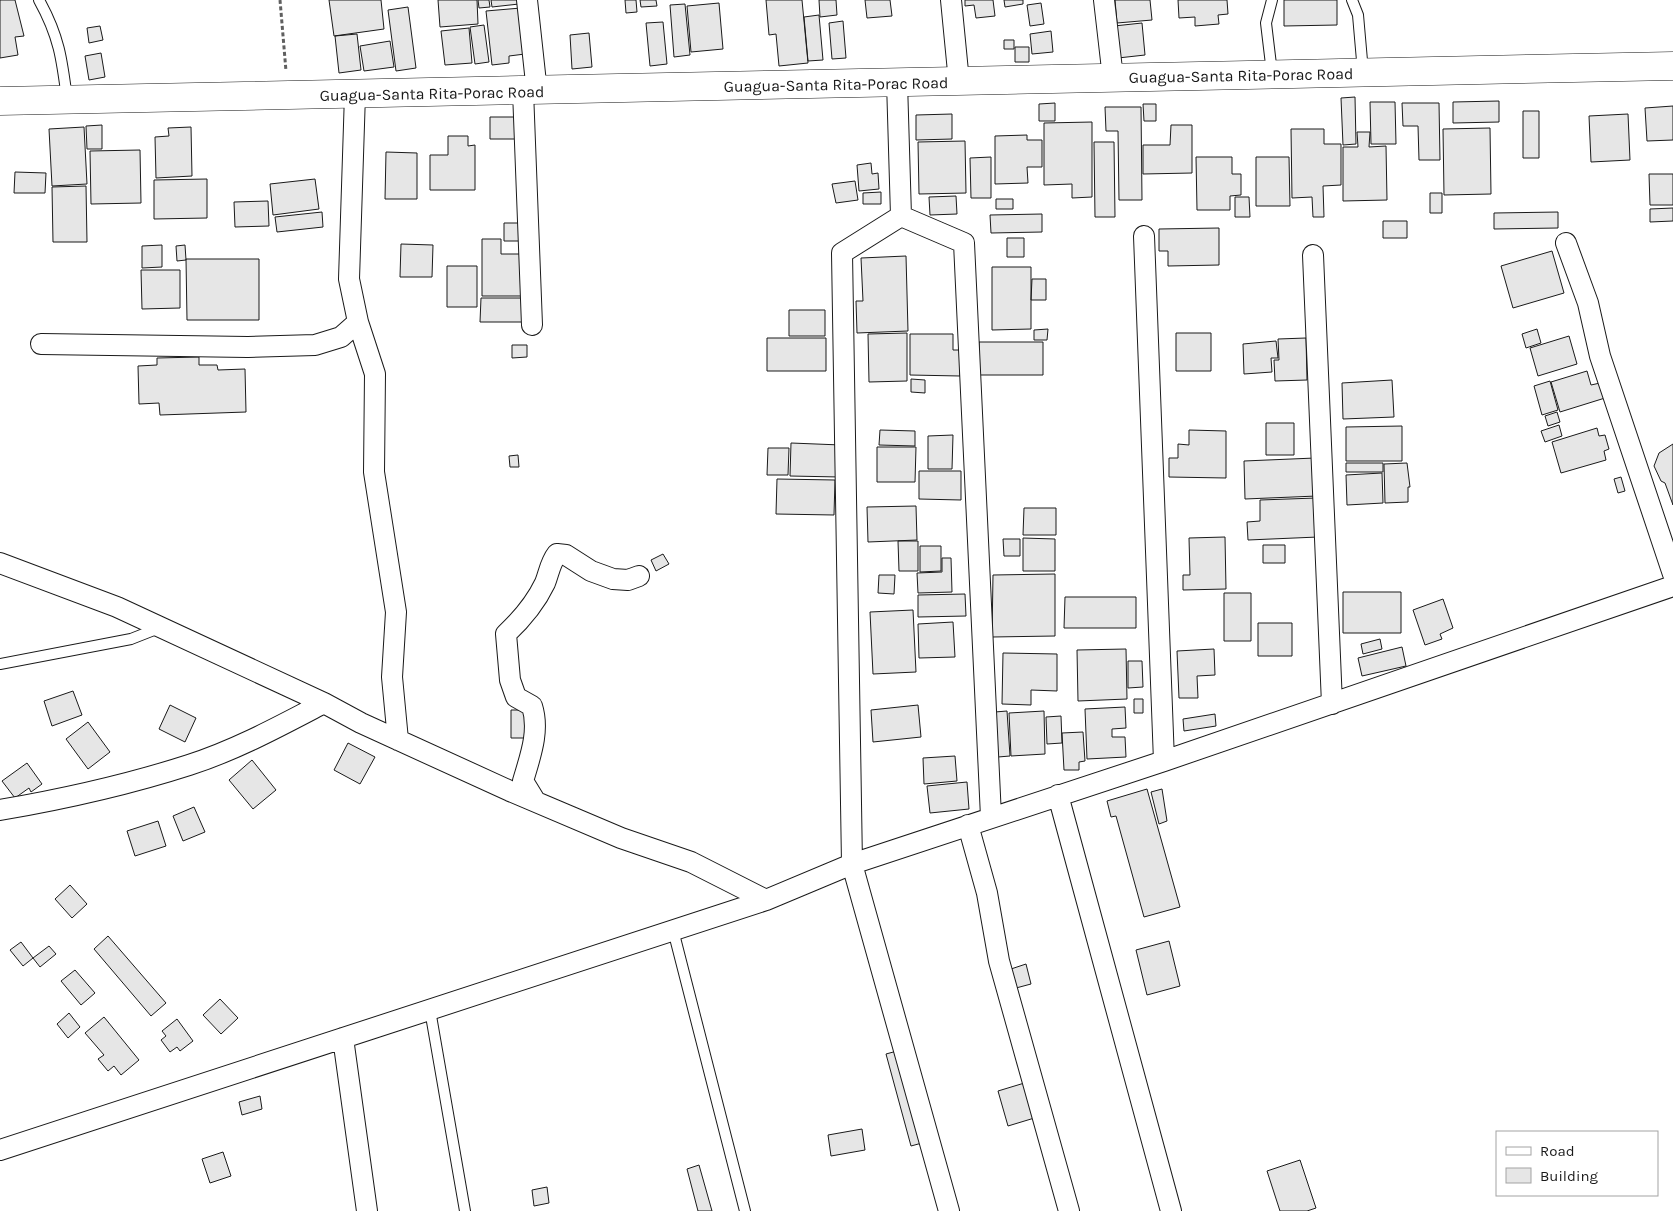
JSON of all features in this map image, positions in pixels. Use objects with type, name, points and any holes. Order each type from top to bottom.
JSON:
[{"type":"main road","name":"Guagua-Santa Rita-Porac Road","points":[[0,102],[1673,66]]},
{"type":"street","points":[[527,0],[530,91],[532,325]]},
{"type":"street","points":[[951,0],[959,82]]},
{"type":"street","points":[[1104,0],[1113,78]]},
{"type":"street","points":[[897,82],[901,216]]},
{"type":"street","points":[[356,94],[349,279],[358,322],[375,374],[374,472],[396,612],[392,677],[398,740]]},
{"type":"street","points":[[901,216],[964,243],[991,817]]},
{"type":"street","points":[[901,216],[842,253],[852,864],[949,1211]]},
{"type":"street","points":[[1144,236],[1164,761]]},
{"type":"street","points":[[1566,242],[1588,303],[1600,356],[1673,574]]},
{"type":"street","points":[[1312,255],[1332,704]]},
{"type":"street","points":[[41,344],[248,347],[315,345],[341,337],[358,322]]},
{"type":"street","points":[[534,800],[523,781],[534,741],[534,711],[532,706],[516,697],[510,680],[506,634],[526,615],[545,582],[552,561],[558,554],[566,555],[591,570],[613,579],[628,580],[639,576]]},
{"type":"street","points":[[0,564],[117,607],[324,703],[398,740],[621,838],[691,862],[766,900]]},
{"type":"street","points":[[0,1150],[766,900],[852,864],[1164,761],[1673,586]]},
{"type":"street","points":[[0,810],[73,797],[190,765],[260,736],[324,703]]},
{"type":"street","points":[[1058,795],[1171,1211]]},
{"type":"street","points":[[968,825],[987,893],[999,961],[1068,1211]]},
{"type":"street","points":[[343,1038],[367,1211]]},
{"type":"lane","points":[[40,0],[52,22],[61,50],[67,100]]},
{"type":"lane","points":[[1272,0],[1266,23],[1272,75]]},
{"type":"lane","points":[[1352,0],[1358,15],[1363,73]]},
{"type":"lane","points":[[0,664],[131,639],[160,628]]},
{"type":"lane","points":[[674,930],[745,1211]]},
{"type":"lane","points":[[430,1010],[465,1211]]},
{"type":"path","points":[[280,0],[285,44],[287,96]]},
{"type":"building","points":[[0,0],[15,0],[24,36],[15,37],[18,55],[0,58]]},
{"type":"building","points":[[329,0],[381,0],[384,29],[334,36]]},
{"type":"building","points":[[438,0],[477,0],[478,24],[440,27]]},
{"type":"building","points":[[478,0],[489,0],[490,7],[479,8]]},
{"type":"building","points":[[491,0],[519,0],[519,4],[492,7]]},
{"type":"building","points":[[625,0],[636,0],[637,12],[626,13]]},
{"type":"building","points":[[640,0],[656,0],[657,6],[641,7]]},
{"type":"building","points":[[766,0],[802,0],[808,63],[779,66],[776,34],[769,35]]},
{"type":"building","points":[[819,0],[836,0],[837,15],[820,17]]},
{"type":"building","points":[[865,0],[890,0],[892,16],[867,18]]},
{"type":"building","points":[[965,0],[993,0],[995,16],[976,18],[974,5],[965,6]]},
{"type":"building","points":[[1004,0],[1023,0],[1023,4],[1005,7]]},
{"type":"building","points":[[1115,0],[1150,0],[1152,20],[1117,23]]},
{"type":"building","points":[[1178,0],[1227,0],[1228,14],[1218,15],[1219,24],[1195,26],[1195,17],[1179,18]]},
{"type":"building","points":[[1284,0],[1337,0],[1337,25],[1284,26]]},
{"type":"building","points":[[719,3],[723,49],[691,52],[687,6]]},
{"type":"building","points":[[1041,3],[1044,24],[1030,26],[1027,5]]},
{"type":"building","points":[[685,4],[690,55],[674,57],[670,5]]},
{"type":"building","points":[[408,7],[416,68],[396,71],[388,10]]},
{"type":"building","points":[[521,8],[525,54],[509,56],[509,63],[492,65],[486,11]]},
{"type":"building","points":[[819,15],[823,60],[808,61],[804,17]]},
{"type":"building","points":[[843,21],[846,58],[832,59],[829,23]]},
{"type":"building","points":[[663,22],[667,64],[650,66],[646,23]]},
{"type":"building","points":[[1142,23],[1145,55],[1118,58],[1114,26]]},
{"type":"building","points":[[484,25],[489,62],[475,64],[470,27]]},
{"type":"building","points":[[100,26],[103,40],[89,43],[87,28]]},
{"type":"building","points":[[469,28],[472,63],[445,65],[441,31]]},
{"type":"building","points":[[1051,31],[1053,52],[1032,54],[1030,34]]},
{"type":"building","points":[[589,33],[592,67],[572,69],[570,35]]},
{"type":"building","points":[[357,34],[361,70],[339,73],[335,36]]},
{"type":"building","points":[[1004,40],[1014,40],[1014,49],[1004,49]]},
{"type":"building","points":[[390,41],[394,67],[364,71],[360,46]]},
{"type":"building","points":[[1015,47],[1029,47],[1029,62],[1015,62]]},
{"type":"building","points":[[101,53],[105,77],[89,80],[85,56]]},
{"type":"building","points":[[1355,97],[1356,144],[1343,145],[1341,98]]},
{"type":"building","points":[[1499,101],[1499,122],[1453,123],[1453,102]]},
{"type":"building","points":[[1370,102],[1395,102],[1396,144],[1371,144]]},
{"type":"building","points":[[1055,103],[1055,121],[1039,121],[1039,104]]},
{"type":"building","points":[[1402,103],[1439,103],[1440,160],[1419,160],[1418,126],[1403,126]]},
{"type":"building","points":[[1143,104],[1156,104],[1156,121],[1144,121]]},
{"type":"building","points":[[1673,106],[1673,140],[1647,141],[1645,108]]},
{"type":"building","points":[[1105,107],[1141,107],[1142,200],[1119,200],[1118,131],[1106,131]]},
{"type":"building","points":[[1523,111],[1539,111],[1539,158],[1523,158]]},
{"type":"building","points":[[952,114],[952,139],[916,140],[916,115]]},
{"type":"building","points":[[1628,114],[1630,160],[1591,162],[1589,116]]},
{"type":"building","points":[[490,117],[520,117],[519,139],[490,139]]},
{"type":"building","points":[[1092,122],[1092,197],[1072,198],[1072,184],[1044,185],[1044,123]]},
{"type":"building","points":[[102,125],[102,149],[87,149],[86,126]]},
{"type":"building","points":[[1171,125],[1192,125],[1192,173],[1143,174],[1143,145],[1170,145]]},
{"type":"building","points":[[84,127],[87,184],[52,186],[49,129]]},
{"type":"building","points":[[191,127],[192,176],[156,178],[155,137],[169,136],[168,128]]},
{"type":"building","points":[[1490,128],[1491,194],[1444,195],[1443,129]]},
{"type":"building","points":[[1291,129],[1324,129],[1324,144],[1341,144],[1341,185],[1323,186],[1324,217],[1313,217],[1312,197],[1292,198]]},
{"type":"building","points":[[1357,132],[1370,132],[1369,147],[1386,146],[1387,200],[1343,201],[1343,147],[1358,147]]},
{"type":"building","points":[[1027,135],[1027,140],[1042,140],[1042,167],[1027,167],[1028,183],[995,184],[995,136]]},
{"type":"building","points":[[448,136],[468,136],[468,146],[475,145],[475,190],[430,190],[430,155],[448,155]]},
{"type":"building","points":[[965,141],[966,193],[919,194],[918,142]]},
{"type":"building","points":[[1094,142],[1114,142],[1115,217],[1095,217]]},
{"type":"building","points":[[140,150],[141,203],[91,204],[90,151]]},
{"type":"building","points":[[386,152],[417,153],[417,199],[385,199]]},
{"type":"building","points":[[991,157],[991,198],[971,198],[970,158]]},
{"type":"building","points":[[1196,157],[1232,157],[1232,174],[1241,174],[1241,195],[1230,196],[1230,210],[1197,210]]},
{"type":"building","points":[[1256,157],[1289,157],[1290,206],[1256,206]]},
{"type":"building","points":[[871,163],[872,174],[878,173],[879,189],[859,191],[857,165]]},
{"type":"building","points":[[15,172],[46,173],[45,193],[14,193]]},
{"type":"building","points":[[1649,174],[1673,174],[1673,205],[1650,205]]},
{"type":"building","points":[[207,179],[207,218],[154,219],[154,180]]},
{"type":"building","points":[[315,179],[319,209],[273,215],[270,184]]},
{"type":"building","points":[[855,181],[858,200],[836,203],[832,184]]},
{"type":"building","points":[[86,186],[87,242],[53,242],[52,187]]},
{"type":"building","points":[[881,192],[881,204],[863,204],[863,193]]},
{"type":"building","points":[[1430,193],[1442,193],[1442,213],[1430,213]]},
{"type":"building","points":[[956,196],[957,214],[930,215],[929,197]]},
{"type":"building","points":[[1235,197],[1249,197],[1250,217],[1235,217]]},
{"type":"building","points":[[996,199],[1013,199],[1013,209],[996,209]]},
{"type":"building","points":[[268,201],[269,226],[235,227],[234,202]]},
{"type":"building","points":[[1673,208],[1673,221],[1650,222],[1650,209]]},
{"type":"building","points":[[322,212],[323,227],[277,232],[275,217]]},
{"type":"building","points":[[1558,212],[1558,228],[1494,229],[1494,213]]},
{"type":"building","points":[[1042,214],[1042,232],[991,233],[990,215]]},
{"type":"building","points":[[1383,221],[1407,221],[1407,238],[1383,238]]},
{"type":"building","points":[[504,223],[524,223],[524,241],[504,241]]},
{"type":"building","points":[[1219,228],[1219,265],[1168,266],[1168,251],[1159,251],[1159,229]]},
{"type":"building","points":[[1007,238],[1024,238],[1024,257],[1007,257]]},
{"type":"building","points":[[482,239],[501,239],[501,254],[523,254],[523,296],[482,296]]},
{"type":"building","points":[[401,244],[433,245],[432,277],[400,277]]},
{"type":"building","points":[[162,245],[162,267],[142,268],[142,246]]},
{"type":"building","points":[[185,245],[186,260],[177,261],[176,246]]},
{"type":"building","points":[[1552,251],[1564,293],[1513,308],[1501,266]]},
{"type":"building","points":[[906,256],[908,331],[857,333],[856,301],[863,301],[861,258]]},
{"type":"building","points":[[186,259],[259,259],[259,320],[187,320]]},
{"type":"building","points":[[447,266],[477,266],[477,307],[447,307]]},
{"type":"building","points":[[992,267],[1031,267],[1031,329],[992,330]]},
{"type":"building","points":[[141,270],[180,270],[180,308],[142,309]]},
{"type":"building","points":[[1032,279],[1046,279],[1046,300],[1031,300]]},
{"type":"building","points":[[481,298],[523,298],[522,322],[480,322]]},
{"type":"building","points":[[789,310],[825,310],[825,336],[789,336]]},
{"type":"building","points":[[1048,329],[1047,340],[1034,340],[1034,330]]},
{"type":"building","points":[[1537,329],[1541,343],[1526,348],[1522,334]]},
{"type":"building","points":[[907,333],[907,381],[869,382],[868,334]]},
{"type":"building","points":[[1176,333],[1211,333],[1211,371],[1176,371]]},
{"type":"building","points":[[910,334],[953,334],[953,350],[960,350],[960,376],[910,375]]},
{"type":"building","points":[[1569,336],[1577,364],[1538,376],[1530,348]]},
{"type":"building","points":[[767,338],[826,338],[826,371],[767,371]]},
{"type":"building","points":[[1306,338],[1307,380],[1275,381],[1274,360],[1279,360],[1278,339]]},
{"type":"building","points":[[1276,341],[1278,358],[1271,358],[1272,372],[1244,374],[1243,344]]},
{"type":"building","points":[[979,342],[1043,342],[1043,375],[979,375]]},
{"type":"building","points":[[512,345],[527,345],[527,357],[512,358]]},
{"type":"building","points":[[199,357],[199,365],[217,365],[218,370],[245,369],[246,412],[160,415],[159,403],[139,404],[138,366],[157,365],[157,358]]},
{"type":"building","points":[[1587,371],[1591,385],[1600,383],[1605,398],[1560,412],[1551,382]]},
{"type":"building","points":[[911,379],[925,380],[925,393],[911,392]]},
{"type":"building","points":[[1392,380],[1394,417],[1343,419],[1342,383]]},
{"type":"building","points":[[1550,381],[1558,410],[1542,415],[1534,386]]},
{"type":"building","points":[[1557,412],[1560,422],[1548,426],[1545,416]]},
{"type":"building","points":[[1266,423],[1294,423],[1294,455],[1266,455]]},
{"type":"building","points":[[1559,425],[1562,436],[1545,442],[1541,431]]},
{"type":"building","points":[[1402,426],[1402,461],[1346,461],[1346,427]]},
{"type":"building","points":[[1597,428],[1599,436],[1605,435],[1609,449],[1604,451],[1606,460],[1561,473],[1552,442]]},
{"type":"building","points":[[880,430],[915,431],[915,446],[879,445]]},
{"type":"building","points":[[1189,430],[1226,431],[1226,478],[1169,477],[1169,458],[1178,458],[1178,444],[1189,445]]},
{"type":"building","points":[[953,435],[952,469],[928,469],[928,436]]},
{"type":"building","points":[[791,443],[841,445],[840,477],[790,476]]},
{"type":"building","points":[[1673,444],[1673,505],[1665,483],[1661,481],[1654,466],[1659,453]]},
{"type":"building","points":[[877,447],[916,447],[915,482],[877,482]]},
{"type":"building","points":[[768,448],[789,448],[788,475],[767,475]]},
{"type":"building","points":[[518,455],[519,467],[510,467],[509,456]]},
{"type":"building","points":[[1315,458],[1317,496],[1245,499],[1244,461]]},
{"type":"building","points":[[1346,463],[1383,463],[1383,472],[1346,472]]},
{"type":"building","points":[[1407,463],[1410,487],[1408,487],[1408,502],[1385,503],[1384,464]]},
{"type":"building","points":[[919,471],[961,471],[961,500],[919,499]]},
{"type":"building","points":[[1382,473],[1383,503],[1347,505],[1346,475]]},
{"type":"building","points":[[1621,477],[1625,491],[1618,493],[1614,479]]},
{"type":"building","points":[[777,479],[835,480],[834,515],[776,514]]},
{"type":"building","points":[[1316,498],[1318,537],[1248,540],[1247,522],[1260,521],[1260,500]]},
{"type":"building","points":[[916,506],[917,540],[868,542],[867,507]]},
{"type":"building","points":[[1024,508],[1056,508],[1056,535],[1023,535]]},
{"type":"building","points":[[1225,537],[1226,589],[1183,590],[1183,575],[1190,575],[1189,538]]},
{"type":"building","points":[[1023,538],[1055,539],[1055,571],[1023,571]]},
{"type":"building","points":[[1003,539],[1020,539],[1020,556],[1004,556]]},
{"type":"building","points":[[898,541],[918,541],[918,571],[899,571]]},
{"type":"building","points":[[1263,545],[1285,545],[1285,563],[1263,563]]},
{"type":"building","points":[[920,546],[941,546],[941,571],[920,572]]},
{"type":"building","points":[[663,554],[669,564],[656,571],[651,560]]},
{"type":"building","points":[[942,558],[951,558],[952,592],[918,593],[917,573],[942,572]]},
{"type":"building","points":[[1055,574],[1055,636],[992,637],[993,575]]},
{"type":"building","points":[[879,575],[895,575],[894,594],[878,593]]},
{"type":"building","points":[[1343,592],[1401,592],[1401,633],[1343,633]]},
{"type":"building","points":[[1224,593],[1251,593],[1251,641],[1224,641]]},
{"type":"building","points":[[965,594],[966,616],[918,617],[918,595]]},
{"type":"building","points":[[1065,597],[1136,597],[1136,628],[1064,628]]},
{"type":"building","points":[[1443,599],[1453,628],[1440,634],[1442,639],[1425,645],[1413,610]]},
{"type":"building","points":[[913,610],[916,672],[873,674],[870,612]]},
{"type":"building","points":[[953,622],[955,657],[919,658],[918,624]]},
{"type":"building","points":[[1258,623],[1292,623],[1292,656],[1258,656]]},
{"type":"building","points":[[1380,639],[1382,649],[1363,654],[1361,644]]},
{"type":"building","points":[[1402,647],[1406,666],[1362,676],[1358,658]]},
{"type":"building","points":[[1126,649],[1127,699],[1078,701],[1077,650]]},
{"type":"building","points":[[1214,649],[1215,675],[1197,676],[1198,698],[1179,698],[1177,651]]},
{"type":"building","points":[[1003,653],[1057,654],[1057,691],[1031,690],[1031,705],[1002,704]]},
{"type":"building","points":[[1128,661],[1142,661],[1143,687],[1128,688]]},
{"type":"building","points":[[73,691],[82,715],[52,726],[44,701]]},
{"type":"building","points":[[1134,699],[1143,699],[1143,713],[1134,713]]},
{"type":"building","points":[[170,705],[196,718],[185,742],[159,729]]},
{"type":"building","points":[[918,705],[921,737],[873,742],[871,710]]},
{"type":"building","points":[[1125,707],[1126,728],[1112,729],[1112,737],[1125,737],[1126,757],[1087,759],[1085,709]]},
{"type":"building","points":[[511,710],[531,710],[531,738],[511,738]]},
{"type":"building","points":[[1007,711],[1010,756],[998,757],[995,712]]},
{"type":"building","points":[[1044,711],[1045,754],[1011,756],[1009,713]]},
{"type":"building","points":[[1215,714],[1216,726],[1184,731],[1183,719]]},
{"type":"building","points":[[1061,716],[1062,743],[1047,744],[1046,717]]},
{"type":"building","points":[[88,722],[110,752],[88,769],[66,739]]},
{"type":"building","points":[[1083,732],[1085,761],[1079,762],[1079,770],[1064,770],[1062,733]]},
{"type":"building","points":[[348,743],[375,757],[360,784],[334,770]]},
{"type":"building","points":[[955,756],[957,781],[924,784],[923,758]]},
{"type":"building","points":[[252,760],[276,790],[253,809],[229,780]]},
{"type":"building","points":[[27,763],[42,784],[31,792],[29,788],[15,798],[2,781]]},
{"type":"building","points":[[967,782],[969,809],[930,813],[927,786]]},
{"type":"building","points":[[1147,789],[1180,907],[1144,917],[1116,816],[1111,817],[1107,801]]},
{"type":"building","points":[[1162,789],[1167,821],[1159,824],[1151,792]]},
{"type":"building","points":[[194,807],[205,832],[183,841],[173,816]]},
{"type":"building","points":[[158,821],[166,846],[135,856],[127,831]]},
{"type":"building","points":[[70,885],[87,904],[72,918],[55,899]]},
{"type":"building","points":[[108,936],[166,1003],[151,1016],[94,949]]},
{"type":"building","points":[[1169,941],[1180,986],[1147,995],[1136,950]]},
{"type":"building","points":[[21,942],[33,958],[23,966],[10,950]]},
{"type":"building","points":[[49,946],[56,954],[40,967],[33,958]]},
{"type":"building","points":[[1026,964],[1031,984],[1016,988],[1011,969]]},
{"type":"building","points":[[75,970],[95,993],[81,1005],[61,981]]},
{"type":"building","points":[[220,999],[238,1018],[221,1034],[203,1015]]},
{"type":"building","points":[[69,1013],[80,1027],[68,1038],[57,1024]]},
{"type":"building","points":[[104,1017],[139,1060],[121,1075],[114,1066],[108,1071],[98,1059],[104,1055],[85,1033]]},
{"type":"building","points":[[177,1019],[193,1041],[180,1051],[177,1047],[170,1052],[161,1040],[166,1036],[162,1031]]},
{"type":"building","points":[[897,1051],[922,1143],[911,1146],[886,1054]]},
{"type":"building","points":[[1031,1081],[1041,1116],[1008,1126],[998,1091]]},
{"type":"building","points":[[260,1096],[262,1109],[242,1115],[239,1102]]},
{"type":"building","points":[[862,1129],[865,1150],[831,1156],[828,1135]]},
{"type":"building","points":[[223,1152],[231,1176],[210,1183],[202,1159]]},
{"type":"building","points":[[1300,1160],[1316,1208],[1307,1211],[1280,1211],[1267,1171]]},
{"type":"building","points":[[699,1165],[712,1211],[698,1211],[687,1169]]},
{"type":"building","points":[[547,1187],[549,1203],[534,1206],[532,1190]]}]
